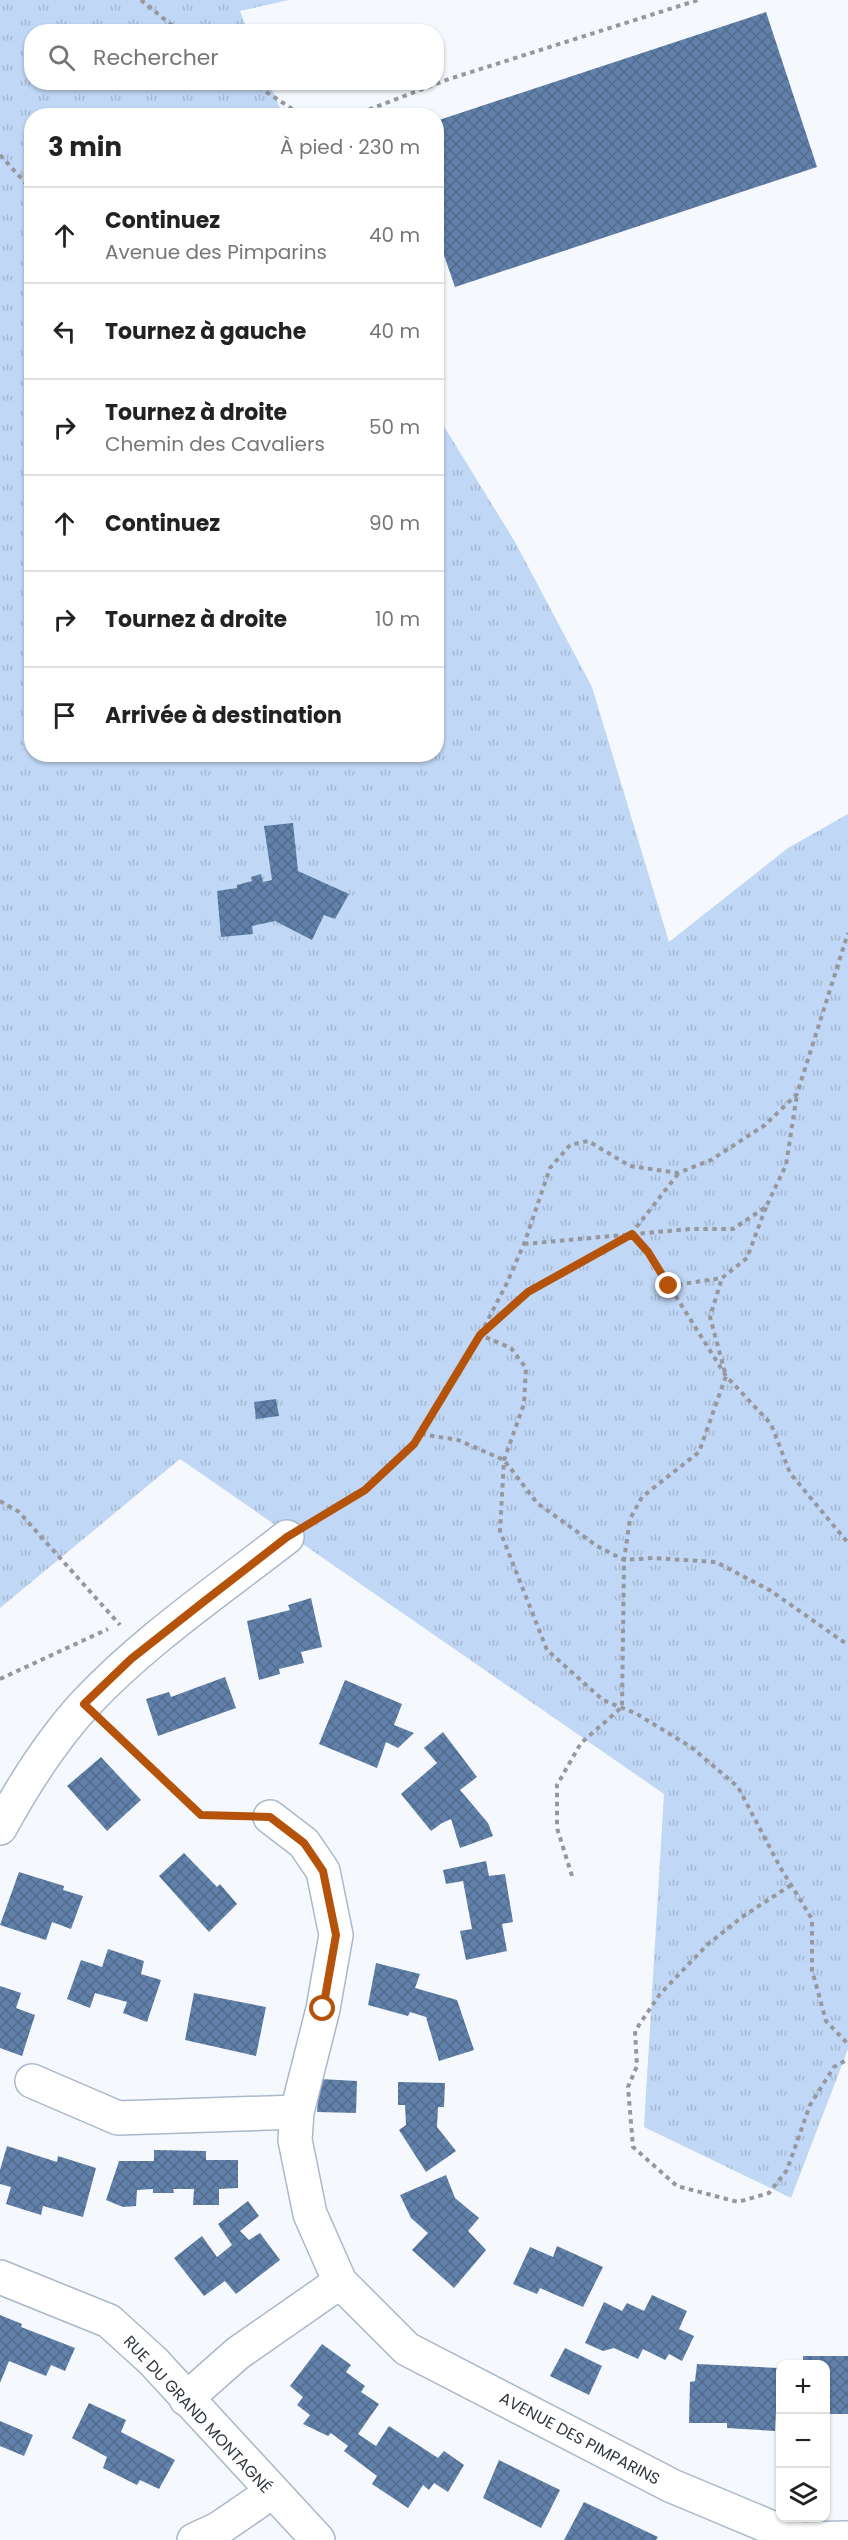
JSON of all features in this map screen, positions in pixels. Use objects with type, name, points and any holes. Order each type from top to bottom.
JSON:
[{"type":"street","points":[[0,1828],[30,1774],[84,1704],[142,1650],[287,1537]]},
{"type":"street","name":"AVENUE DES PIMPARINS","points":[[270,1817],[304,1843],[323,1871],[336,1935],[323,2009],[297,2112],[295,2140],[310,2214],[340,2282],[407,2349],[672,2486],[799,2539],[848,2538]]},
{"type":"street","points":[[32,2081],[118,2118],[297,2112]]},
{"type":"street","name":"RUE DU GRAND MONTAGNÉ","points":[[0,2277],[109,2322],[153,2361],[318,2540]]},
{"type":"street","points":[[186,2398],[238,2353],[340,2282]]},
{"type":"street","points":[[194,2540],[218,2529],[272,2492]]},
{"type":"path","points":[[141,0],[170,24]]},
{"type":"path","points":[[444,81],[698,0]]},
{"type":"path","points":[[263,90],[291,108]]},
{"type":"path","points":[[373,108],[419,90]]},
{"type":"path","points":[[0,155],[24,181]]},
{"type":"path","points":[[669,1286],[722,1278],[747,1258],[766,1207],[786,1165],[796,1095],[848,933]]},
{"type":"path","points":[[287,1537],[365,1490],[414,1444],[480,1335],[524,1244],[550,1168],[570,1145],[588,1141],[630,1167],[678,1173],[711,1160],[765,1125],[796,1095]]},
{"type":"path","points":[[480,1335],[528,1292],[632,1234],[678,1173]]},
{"type":"path","points":[[524,1244],[632,1234],[733,1229],[766,1207]]},
{"type":"path","points":[[632,1234],[648,1252],[726,1376],[771,1424],[790,1473],[848,1543]]},
{"type":"path","points":[[572,1876],[557,1828],[557,1785],[581,1743],[622,1707],[624,1560],[630,1519],[642,1497],[699,1452],[726,1376],[710,1317],[722,1278]]},
{"type":"path","points":[[480,1335],[511,1348],[526,1368],[524,1404],[504,1460],[500,1531],[547,1650],[603,1700],[637,1714],[691,1747],[738,1787],[812,1919],[812,1970],[825,2021],[848,2044]]},
{"type":"path","points":[[421,1434],[458,1440],[504,1460],[537,1503],[597,1546],[624,1560],[653,1558],[716,1562],[771,1591],[848,1645]]},
{"type":"path","points":[[0,1501],[20,1512],[142,1650]]},
{"type":"path","points":[[84,1704],[201,1815],[270,1817]]},
{"type":"path","points":[[791,1885],[742,1917],[707,1945],[660,1994],[635,2031],[637,2066],[628,2087],[633,2147],[676,2186],[738,2202],[769,2193],[787,2170],[810,2105],[834,2067],[848,2059]]},
{"type":"green space","points":[[0,0],[289,0],[240,11],[245,24],[24,24],[24,90],[272,90],[280,108],[24,108],[24,762],[444,762],[444,426],[515,542],[592,687],[669,942],[788,848],[848,814],[848,2049],[791,2198],[644,2127],[664,1794],[180,1459],[0,1608]]},
{"type":"building","points":[[766,12],[817,167],[455,287],[444,255],[444,118]]},
{"type":"building","points":[[293,823],[298,871],[349,894],[335,919],[324,915],[312,940],[275,921],[252,926],[253,934],[221,937],[217,891],[237,888],[237,885],[252,881],[251,877],[261,874],[263,882],[272,880],[264,826]]},
{"type":"building","points":[[276,1399],[279,1416],[256,1419],[254,1402]]},
{"type":"building","points":[[311,1598],[322,1647],[301,1652],[304,1663],[279,1669],[280,1674],[259,1680],[247,1621],[290,1610],[288,1605]]},
{"type":"building","points":[[225,1677],[236,1708],[158,1736],[146,1699],[169,1692],[171,1697]]},
{"type":"building","points":[[345,1680],[402,1704],[394,1725],[414,1733],[398,1748],[386,1742],[377,1768],[319,1744]]},
{"type":"building","points":[[443,1732],[477,1777],[460,1790],[488,1823],[493,1836],[460,1848],[451,1819],[431,1831],[401,1794],[437,1763],[424,1748]]},
{"type":"building","points":[[101,1757],[141,1800],[107,1831],[67,1786]]},
{"type":"building","points":[[184,1853],[217,1887],[220,1884],[237,1904],[209,1932],[159,1876]]},
{"type":"building","points":[[486,1861],[489,1876],[505,1874],[513,1922],[502,1924],[507,1951],[466,1960],[460,1931],[472,1929],[463,1881],[446,1884],[443,1870]]},
{"type":"building","points":[[19,1872],[64,1886],[63,1890],[83,1896],[71,1929],[52,1922],[46,1940],[0,1925]]},
{"type":"building","points":[[108,1949],[144,1961],[141,1974],[161,1980],[147,2022],[123,2013],[127,2002],[95,1993],[90,2008],[67,1999],[81,1960],[102,1967]]},
{"type":"building","points":[[376,1963],[420,1974],[415,1988],[457,2000],[474,2050],[439,2061],[426,2017],[410,2012],[408,2016],[368,2005]]},
{"type":"building","points":[[0,1986],[21,1993],[16,2008],[35,2015],[22,2056],[0,2048]]},
{"type":"building","points":[[194,1993],[266,2007],[256,2056],[185,2040]]},
{"type":"building","points":[[320,2079],[357,2081],[356,2113],[317,2112]]},
{"type":"building","points":[[398,2082],[445,2083],[444,2107],[438,2107],[437,2127],[456,2151],[426,2172],[399,2130],[406,2125],[405,2105],[398,2105]]},
{"type":"building","points":[[7,2146],[57,2162],[58,2156],[96,2168],[83,2217],[43,2206],[41,2215],[6,2204],[11,2187],[0,2184],[0,2170]]},
{"type":"building","points":[[154,2150],[206,2151],[206,2160],[238,2160],[238,2188],[219,2189],[219,2205],[193,2205],[194,2189],[173,2189],[174,2193],[153,2193],[153,2189],[137,2190],[136,2206],[123,2207],[106,2200],[119,2161],[154,2161]]},
{"type":"building","points":[[446,2175],[455,2198],[479,2218],[468,2231],[486,2250],[454,2288],[412,2250],[428,2233],[411,2218],[400,2195]]},
{"type":"building","points":[[248,2201],[259,2216],[240,2231],[249,2240],[260,2233],[280,2260],[236,2294],[225,2281],[204,2296],[174,2258],[202,2236],[217,2257],[232,2245],[218,2224]]},
{"type":"building","points":[[557,2246],[603,2267],[583,2307],[540,2288],[537,2294],[513,2284],[530,2247],[553,2257]]},
{"type":"building","points":[[652,2295],[687,2311],[679,2329],[694,2336],[682,2361],[669,2354],[665,2360],[643,2349],[638,2359],[614,2348],[603,2351],[585,2343],[604,2302],[622,2311],[627,2303],[644,2311]]},
{"type":"building","points":[[0,2315],[22,2324],[21,2327],[75,2348],[65,2371],[51,2365],[46,2376],[9,2361],[0,2383]]},
{"type":"building","points":[[322,2344],[351,2365],[346,2372],[365,2386],[361,2392],[379,2404],[358,2434],[376,2446],[389,2426],[438,2458],[444,2451],[464,2465],[448,2492],[434,2483],[429,2490],[423,2485],[408,2508],[372,2484],[377,2476],[344,2451],[348,2446],[331,2433],[328,2436],[303,2424],[310,2415],[297,2405],[303,2397],[290,2386]]},
{"type":"building","points":[[565,2348],[602,2366],[589,2395],[550,2376]]},
{"type":"building","points":[[803,2356],[848,2356],[848,2414],[830,2414],[830,2360],[803,2360]]},
{"type":"building","points":[[697,2364],[776,2368],[775,2431],[727,2428],[727,2423],[689,2423],[690,2382],[695,2381]]},
{"type":"building","points":[[89,2403],[126,2420],[121,2432],[175,2460],[159,2489],[140,2480],[137,2485],[103,2468],[107,2457],[72,2438]]},
{"type":"building","points":[[0,2421],[33,2435],[24,2456],[0,2446]]},
{"type":"building","points":[[499,2460],[560,2490],[541,2528],[483,2498]]},
{"type":"building","points":[[584,2502],[658,2537],[656,2540],[564,2540]]},
{"type":"route","points":[[323,2009],[336,1935],[323,1871],[304,1843],[270,1817],[201,1815],[84,1704],[131,1659],[287,1537],[365,1490],[414,1444],[480,1335],[528,1292],[632,1234],[648,1252],[669,1286]]}]
